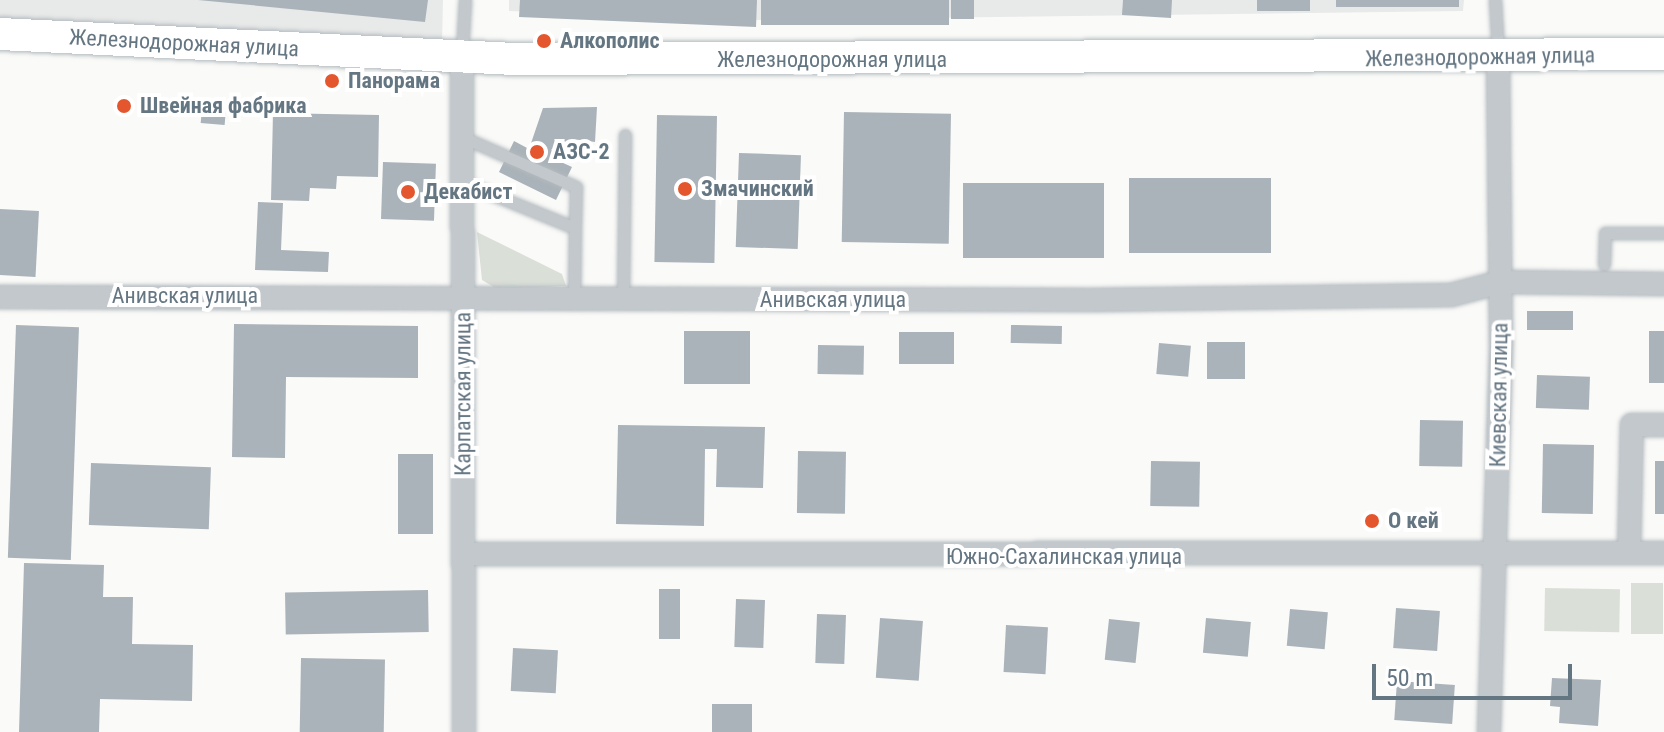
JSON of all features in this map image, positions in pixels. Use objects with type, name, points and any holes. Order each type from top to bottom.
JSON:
[{"type":"main road","name":"Железнодорожная улица","points":[[0,34],[462,56],[1498,57],[1664,54]]},
{"type":"street","name":"Карпатская улица","points":[[462,56],[464,732]]},
{"type":"street","name":"Киевская улица","points":[[1489,732],[1501,282],[1498,57]]},
{"type":"street","name":"Анивская улица","points":[[0,297],[462,295],[623,299],[1451,295],[1501,282],[1664,284]]},
{"type":"street","points":[[1629,553],[1632,425],[1664,425]]},
{"type":"street","name":"Южно-Сахалинская улица","points":[[464,554],[1664,553]]},
{"type":"lane","points":[[462,56],[465,0]]},
{"type":"lane","points":[[1495,0],[1498,57]]},
{"type":"lane","points":[[623,299],[625,135]]},
{"type":"lane","points":[[460,136],[576,187],[574,299]]},
{"type":"lane","points":[[460,181],[575,228]]},
{"type":"lane","points":[[1604,264],[1605,233],[1664,233]]},
{"type":"shaded area","points":[[0,0],[443,0],[442,41],[0,22]]},
{"type":"shaded area","points":[[509,0],[1464,0],[1463,11],[758,20],[509,11]]},
{"type":"shaded area","points":[[477,232],[562,274],[566,286],[497,289],[482,280]]},
{"type":"shaded area","points":[[1631,583],[1663,583],[1663,634],[1631,634]]},
{"type":"shaded area","points":[[1545,588],[1620,589],[1619,632],[1544,631]]},
{"type":"building","points":[[198,0],[428,0],[425,22]]},
{"type":"building","points":[[520,0],[757,0],[756,27],[519,17]]},
{"type":"building","points":[[761,0],[949,0],[949,25],[761,25]]},
{"type":"building","points":[[951,0],[974,0],[974,19],[951,19]]},
{"type":"building","points":[[1123,0],[1172,0],[1171,18],[1122,15]]},
{"type":"building","points":[[1257,0],[1310,0],[1310,11],[1257,11]]},
{"type":"building","points":[[1336,0],[1459,0],[1459,7],[1336,7]]},
{"type":"building","name":"АЗС-2","points":[[597,107],[595,142],[572,139],[561,162],[572,167],[556,200],[499,172],[514,141],[529,149],[543,108]]},
{"type":"building","points":[[202,108],[226,110],[225,125],[201,123]]},
{"type":"building","points":[[844,112],[951,114],[949,244],[842,242]]},
{"type":"building","points":[[273,113],[379,115],[378,177],[337,176],[336,189],[310,188],[309,201],[271,200]]},
{"type":"building","name":"Змачинский","points":[[657,115],[717,116],[714,263],[654,262]]},
{"type":"building","points":[[739,153],[801,155],[798,249],[736,247]]},
{"type":"building","name":"Декабист","points":[[383,162],[436,164],[434,221],[381,219]]},
{"type":"building","points":[[1129,178],[1271,178],[1271,253],[1129,253]]},
{"type":"building","points":[[963,183],[1104,183],[1104,258],[963,258]]},
{"type":"building","points":[[258,202],[283,203],[281,250],[329,252],[328,272],[255,270]]},
{"type":"building","points":[[0,209],[39,211],[35,277],[0,275]]},
{"type":"building","points":[[1527,311],[1573,311],[1573,330],[1527,330]]},
{"type":"building","points":[[234,324],[418,326],[418,378],[286,377],[285,458],[232,457]]},
{"type":"building","points":[[16,325],[79,327],[71,560],[8,558]]},
{"type":"building","points":[[1011,325],[1062,326],[1062,344],[1011,343]]},
{"type":"building","points":[[684,331],[750,331],[750,384],[684,384]]},
{"type":"building","points":[[1649,331],[1664,331],[1664,383],[1649,383]]},
{"type":"building","points":[[899,332],[954,332],[954,364],[899,364]]},
{"type":"building","points":[[1207,342],[1245,342],[1245,379],[1207,379]]},
{"type":"building","points":[[1159,343],[1191,346],[1188,377],[1156,374]]},
{"type":"building","points":[[818,345],[864,346],[863,375],[817,374]]},
{"type":"building","points":[[1537,375],[1590,377],[1589,410],[1536,408]]},
{"type":"building","points":[[1420,420],[1463,421],[1462,467],[1419,466]]},
{"type":"building","points":[[618,425],[765,427],[763,488],[716,487],[717,449],[705,449],[704,526],[616,524]]},
{"type":"building","points":[[1543,444],[1594,445],[1593,514],[1542,513]]},
{"type":"building","points":[[798,451],[846,452],[845,514],[797,513]]},
{"type":"building","points":[[398,454],[433,454],[433,534],[398,534]]},
{"type":"building","points":[[1151,461],[1200,462],[1199,507],[1150,506]]},
{"type":"building","points":[[1655,461],[1664,461],[1664,514],[1655,514]]},
{"type":"building","points":[[91,463],[211,467],[209,529],[89,525]]},
{"type":"building","points":[[24,563],[104,565],[103,597],[133,597],[132,644],[193,645],[192,701],[100,699],[99,732],[19,732]]},
{"type":"building","points":[[659,589],[680,589],[680,639],[659,639]]},
{"type":"building","points":[[428,590],[429,632],[286,634],[285,592]]},
{"type":"building","points":[[736,599],[765,600],[763,648],[734,647]]},
{"type":"building","points":[[1396,608],[1440,611],[1437,651],[1393,648]]},
{"type":"building","points":[[1290,609],[1328,612],[1325,649],[1287,646]]},
{"type":"building","points":[[817,614],[846,615],[844,664],[815,663]]},
{"type":"building","points":[[880,618],[923,621],[919,681],[876,678]]},
{"type":"building","points":[[1206,618],[1251,622],[1248,657],[1203,653]]},
{"type":"building","points":[[1109,619],[1140,622],[1136,663],[1105,660]]},
{"type":"building","points":[[1006,625],[1048,627],[1045,674],[1004,672]]},
{"type":"building","points":[[513,648],[558,650],[556,693],[511,691]]},
{"type":"building","points":[[301,658],[385,659],[384,732],[300,732]]},
{"type":"building","points":[[1552,678],[1601,680],[1598,726],[1559,723],[1560,707],[1550,706]]},
{"type":"building","points":[[1397,681],[1455,685],[1452,724],[1394,720]]},
{"type":"building","points":[[712,704],[752,704],[752,732],[712,732]]},
{"type":"place","name":"Алкополис","points":[[544,41]]},
{"type":"place","name":"Панорама","points":[[332,81]]},
{"type":"place","name":"Швейная фабрика","points":[[124,106]]},
{"type":"place","name":"АЗС-2","points":[[537,152]]},
{"type":"place","name":"Змачинский","points":[[685,189]]},
{"type":"place","name":"Декабист","points":[[408,192]]},
{"type":"place","name":"О кей","points":[[1372,521]]}]
